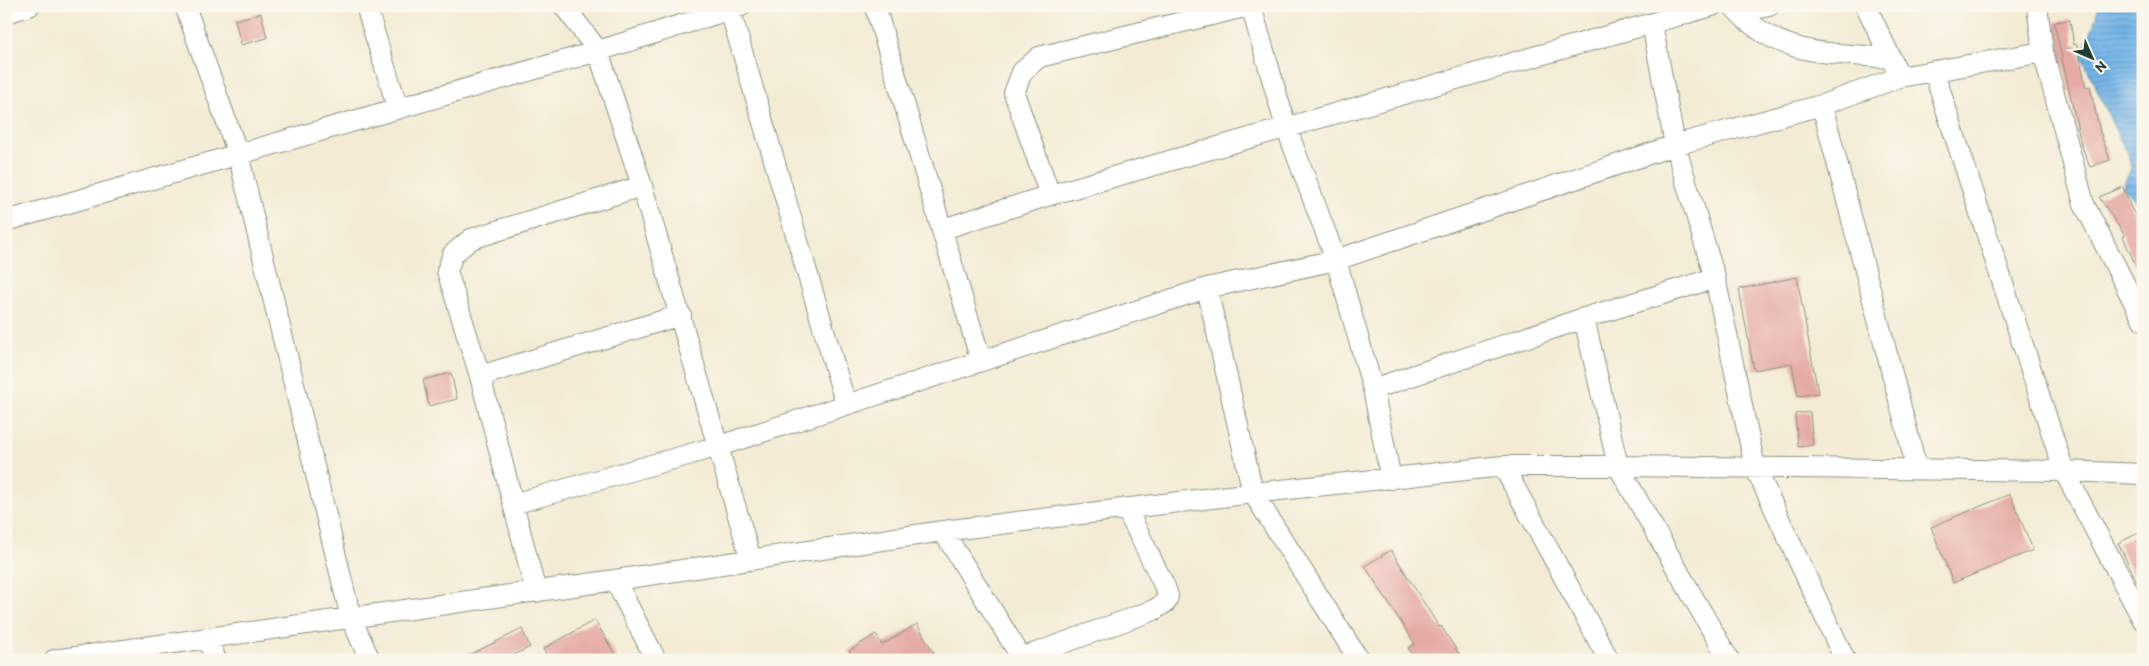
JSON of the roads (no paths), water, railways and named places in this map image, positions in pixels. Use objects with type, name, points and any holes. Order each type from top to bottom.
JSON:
[{"type":"street","points":[[6,13],[29,6]]},
{"type":"street","points":[[185,6],[238,154],[351,618],[370,660]]},
{"type":"street","points":[[366,6],[398,109]]},
{"type":"street","points":[[564,6],[598,51],[681,315],[751,560]]},
{"type":"street","points":[[874,6],[943,229],[981,361]]},
{"type":"street","points":[[1050,195],[1014,93],[1022,72],[1039,56],[1250,6],[1286,127],[1336,260],[1373,389],[1391,479]]},
{"type":"street","points":[[943,229],[1050,195],[1712,6]]},
{"type":"street","points":[[1736,9],[1769,6]]},
{"type":"street","points":[[1866,6],[1900,77]]},
{"type":"street","points":[[2037,6],[2044,52],[2084,204],[2143,320]]},
{"type":"street","points":[[6,221],[598,51],[736,8],[846,405]]},
{"type":"street","points":[[1736,9],[1747,23],[1775,41],[1805,50],[1891,58]]},
{"type":"street","points":[[1652,24],[1675,145],[1715,278],[1755,467],[1845,660]]},
{"type":"street","points":[[514,504],[718,446],[1207,288],[1336,260],[1675,145],[1822,105],[1900,77],[2044,52]]},
{"type":"street","points":[[1934,72],[2064,471],[2143,620]]},
{"type":"street","points":[[1822,105],[1917,469]]},
{"type":"street","points":[[536,592],[480,376],[447,271],[453,254],[472,239],[642,186]]},
{"type":"street","points":[[1373,389],[1584,318],[1715,278]]},
{"type":"street","points":[[1207,288],[1253,492],[1359,660]]},
{"type":"street","points":[[480,376],[681,315]]},
{"type":"street","points":[[1584,318],[1618,466],[1729,660]]},
{"type":"street","points":[[55,660],[536,592],[943,531],[1253,492],[1503,466],[1917,469],[2143,474]]},
{"type":"street","points":[[1503,466],[1609,660]]},
{"type":"street","points":[[943,531],[1023,659],[1154,610],[1166,602],[1168,596],[1165,587],[1126,508]]},
{"type":"street","points":[[615,580],[656,660]]},
{"type":"street","points":[[207,638],[216,660]]},
{"type":"water","points":[[2099,6],[2143,6],[2143,208],[2123,187],[2131,168],[2128,153],[2119,138],[2081,55],[2093,27]]}]
